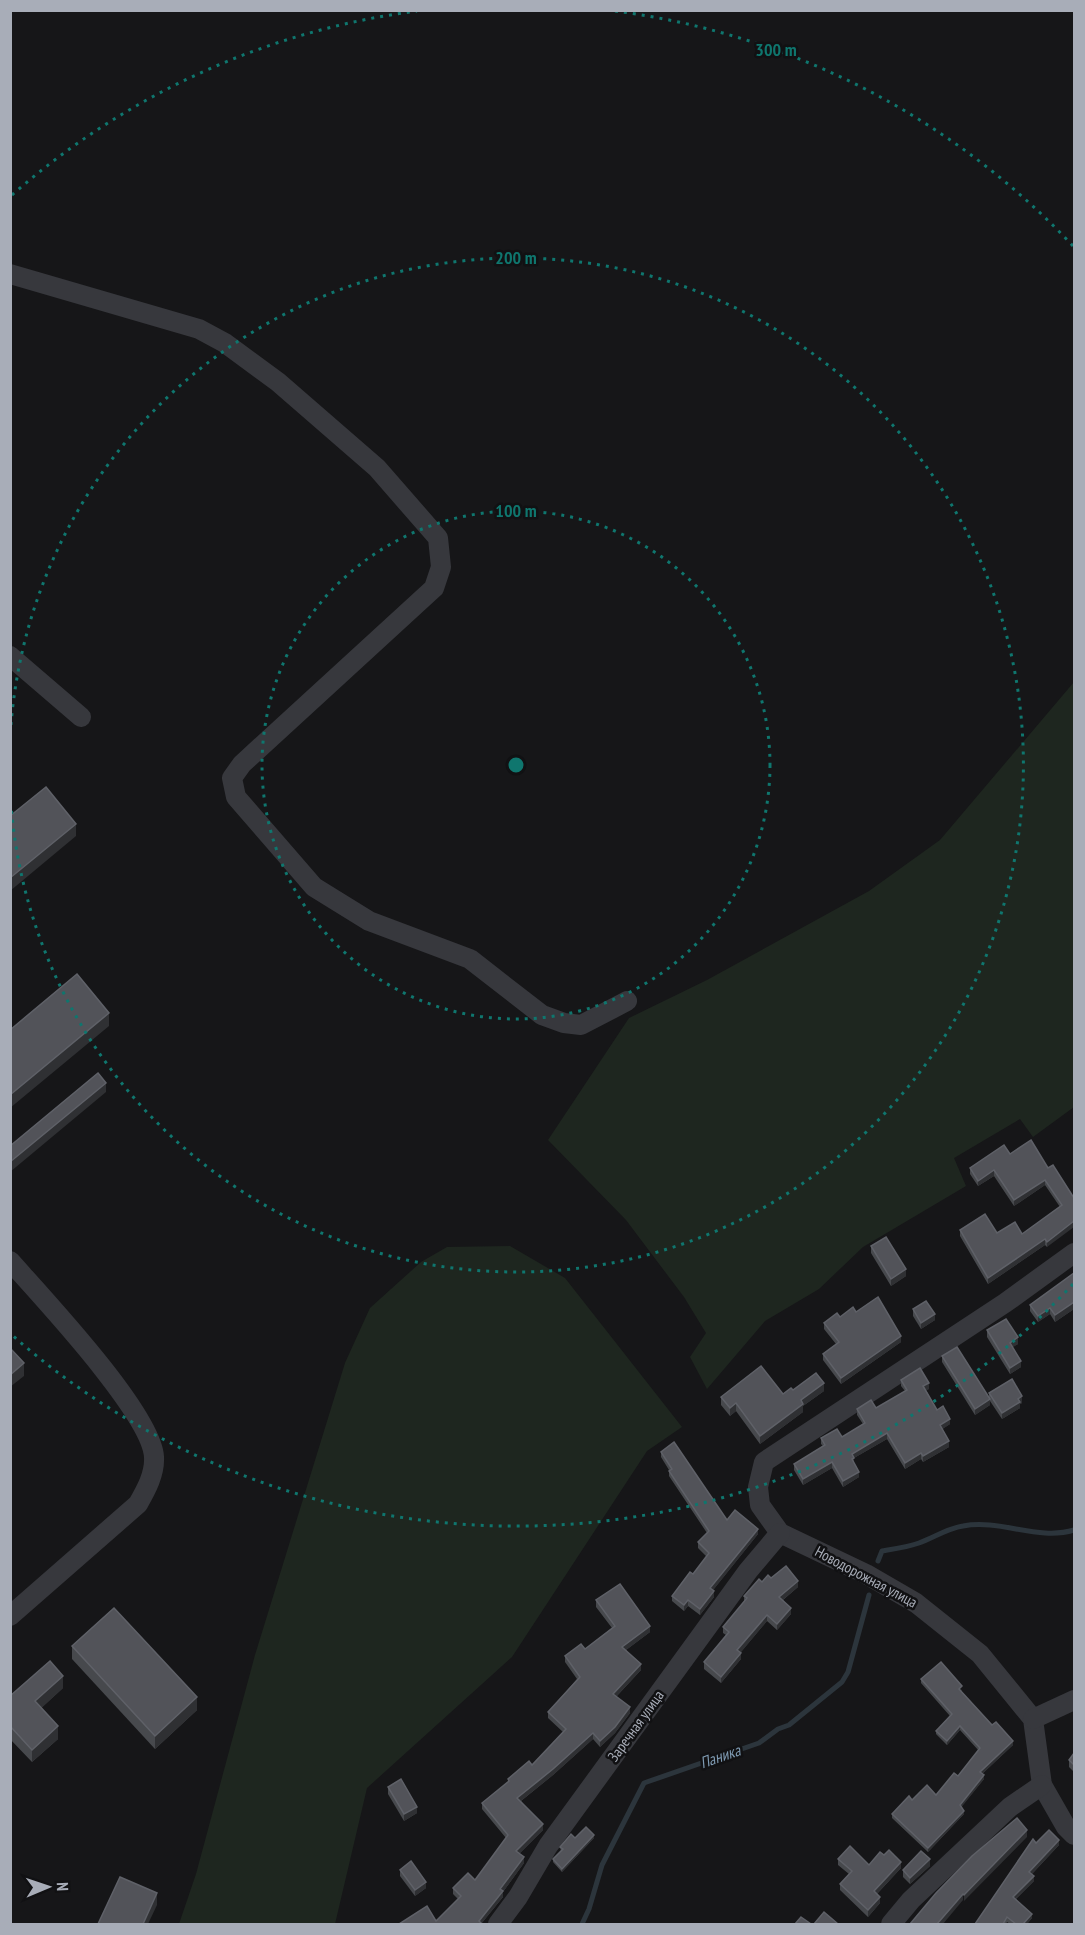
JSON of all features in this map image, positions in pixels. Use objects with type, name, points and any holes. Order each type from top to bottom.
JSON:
[{"type":"street","points":[[10,274],[199,329],[225,343],[278,382],[377,468],[438,538],[441,567],[434,588],[242,764],[232,778],[236,797],[314,887],[369,921],[470,959],[542,1015],[564,1023],[581,1024],[627,1001]]},
{"type":"street","points":[[10,656],[81,717]]},
{"type":"street","points":[[780,1533],[760,1505],[758,1487],[764,1462],[1005,1303],[1074,1253]]},
{"type":"street","points":[[10,1261],[88,1352],[138,1416],[149,1435],[154,1457],[151,1480],[138,1504],[10,1616]]},
{"type":"street","name":"Новодорожная улица","points":[[780,1533],[866,1574],[916,1603],[980,1654],[1033,1719]]},
{"type":"street","name":"Заречная улица","points":[[498,1924],[518,1897],[548,1845],[748,1571],[780,1533]]},
{"type":"street","points":[[1074,1700],[1033,1719],[1042,1785],[1066,1827],[1074,1835]]},
{"type":"street","points":[[891,1924],[911,1900],[1010,1807],[1042,1785]]},
{"type":"shaded area","points":[[1074,682],[1074,1107],[1033,1137],[1020,1119],[954,1158],[966,1186],[863,1247],[819,1289],[765,1321],[707,1389],[690,1357],[706,1333],[684,1297],[626,1220],[548,1140],[629,1018],[707,980],[869,891],[940,840]]},
{"type":"shaded area","points":[[510,1246],[565,1278],[682,1427],[647,1451],[512,1657],[367,1788],[335,1924],[179,1924],[196,1874],[255,1655],[345,1363],[370,1308],[421,1262],[447,1247]]},
{"type":"building","points":[[46,787],[76,824],[10,878],[10,816]]},
{"type":"building","points":[[77,974],[109,1013],[10,1095],[10,1030]]},
{"type":"building","points":[[98,1073],[106,1083],[10,1162],[10,1146]]},
{"type":"building","points":[[1031,1140],[1048,1168],[1053,1165],[1074,1198],[1074,1221],[1047,1242],[1045,1239],[988,1278],[960,1230],[985,1214],[997,1233],[1015,1222],[1022,1234],[1062,1205],[1045,1180],[1014,1200],[994,1170],[978,1181],[970,1168],[1004,1145],[1010,1154]]},
{"type":"building","points":[[886,1237],[906,1269],[891,1279],[871,1246]]},
{"type":"building","points":[[1074,1273],[1074,1302],[1055,1315],[1050,1308],[1038,1316],[1030,1305]]},
{"type":"building","points":[[878,1297],[901,1336],[841,1378],[823,1354],[839,1342],[824,1323],[837,1313],[840,1317],[853,1307],[856,1312]]},
{"type":"building","points":[[926,1301],[935,1314],[921,1323],[913,1309]]},
{"type":"building","points":[[1006,1319],[1018,1337],[1010,1343],[1021,1361],[1010,1368],[987,1330]]},
{"type":"building","points":[[957,1347],[990,1399],[975,1409],[942,1356]]},
{"type":"building","points":[[10,1348],[24,1363],[10,1375]]},
{"type":"building","points":[[761,1366],[783,1394],[791,1388],[793,1390],[816,1373],[824,1383],[801,1400],[803,1404],[760,1436],[736,1403],[730,1408],[721,1397]]},
{"type":"building","points":[[920,1368],[929,1383],[923,1386],[937,1410],[943,1406],[950,1419],[940,1425],[949,1441],[905,1463],[887,1433],[852,1454],[854,1458],[852,1459],[859,1472],[843,1481],[832,1462],[803,1479],[794,1464],[825,1445],[821,1438],[837,1429],[842,1437],[865,1423],[857,1409],[871,1400],[876,1408],[907,1390],[901,1380]]},
{"type":"building","points":[[1012,1379],[1022,1396],[1018,1399],[1020,1402],[1002,1413],[989,1393]]},
{"type":"building","points":[[674,1442],[727,1520],[735,1510],[758,1529],[710,1588],[714,1591],[700,1609],[688,1600],[684,1605],[672,1596],[690,1572],[693,1574],[709,1553],[698,1542],[709,1531],[669,1471],[672,1469],[661,1452]]},
{"type":"building","points":[[786,1566],[798,1581],[779,1597],[791,1608],[777,1624],[767,1615],[737,1650],[741,1653],[721,1677],[704,1662],[729,1632],[723,1627],[759,1579],[762,1582],[768,1575],[771,1578]]},
{"type":"building","points":[[620,1584],[650,1626],[622,1647],[641,1664],[613,1694],[630,1707],[615,1727],[600,1741],[593,1733],[517,1798],[543,1824],[516,1851],[524,1857],[500,1889],[503,1891],[479,1921],[481,1923],[399,1924],[427,1906],[436,1921],[461,1896],[453,1888],[468,1873],[475,1880],[508,1835],[482,1803],[529,1761],[532,1765],[566,1729],[548,1712],[580,1677],[565,1656],[581,1644],[585,1649],[615,1626],[596,1600]]},
{"type":"building","points":[[114,1608],[197,1697],[155,1736],[72,1646]]},
{"type":"building","points":[[50,1661],[63,1676],[35,1701],[58,1726],[32,1750],[10,1726],[10,1696]]},
{"type":"building","points":[[941,1662],[962,1686],[959,1689],[992,1725],[996,1722],[1013,1741],[980,1772],[984,1775],[960,1805],[964,1811],[928,1848],[892,1814],[909,1796],[912,1800],[927,1785],[936,1795],[954,1773],[958,1776],[980,1748],[960,1726],[947,1741],[936,1731],[952,1714],[921,1679]]},
{"type":"building","points":[[1074,1753],[1074,1765],[1069,1760]]},
{"type":"building","points":[[401,1779],[417,1807],[404,1814],[388,1787]]},
{"type":"building","points":[[1017,1818],[1027,1830],[963,1894],[937,1924],[910,1924],[972,1856]]},
{"type":"building","points":[[586,1827],[594,1835],[562,1869],[553,1859],[563,1849],[560,1847],[571,1834],[575,1838]]},
{"type":"building","points":[[1049,1830],[1059,1840],[1029,1872],[1034,1876],[1013,1897],[1032,1914],[1023,1924],[1016,1924],[1007,1917],[1003,1924],[975,1924],[1033,1839],[1036,1843]]},
{"type":"building","points":[[850,1846],[869,1865],[880,1852],[884,1855],[889,1850],[901,1862],[874,1891],[880,1897],[868,1910],[840,1884],[852,1871],[838,1859]]},
{"type":"building","points":[[921,1851],[930,1859],[910,1878],[903,1870]]},
{"type":"building","points":[[411,1861],[426,1882],[415,1890],[400,1870]]},
{"type":"building","points":[[120,1877],[157,1893],[143,1924],[98,1924]]},
{"type":"building","points":[[824,1912],[838,1924],[814,1924]]},
{"type":"building","points":[[801,1917],[811,1924],[795,1924]]},
{"type":"waterway","name":"Паника","points":[[878,1561],[882,1551],[915,1544],[963,1526],[991,1525],[1047,1533],[1074,1530]]},
{"type":"waterway","name":"Паника","points":[[582,1924],[589,1909],[602,1865],[644,1783],[759,1743],[778,1729],[789,1725],[842,1682],[848,1672],[869,1595]]}]
